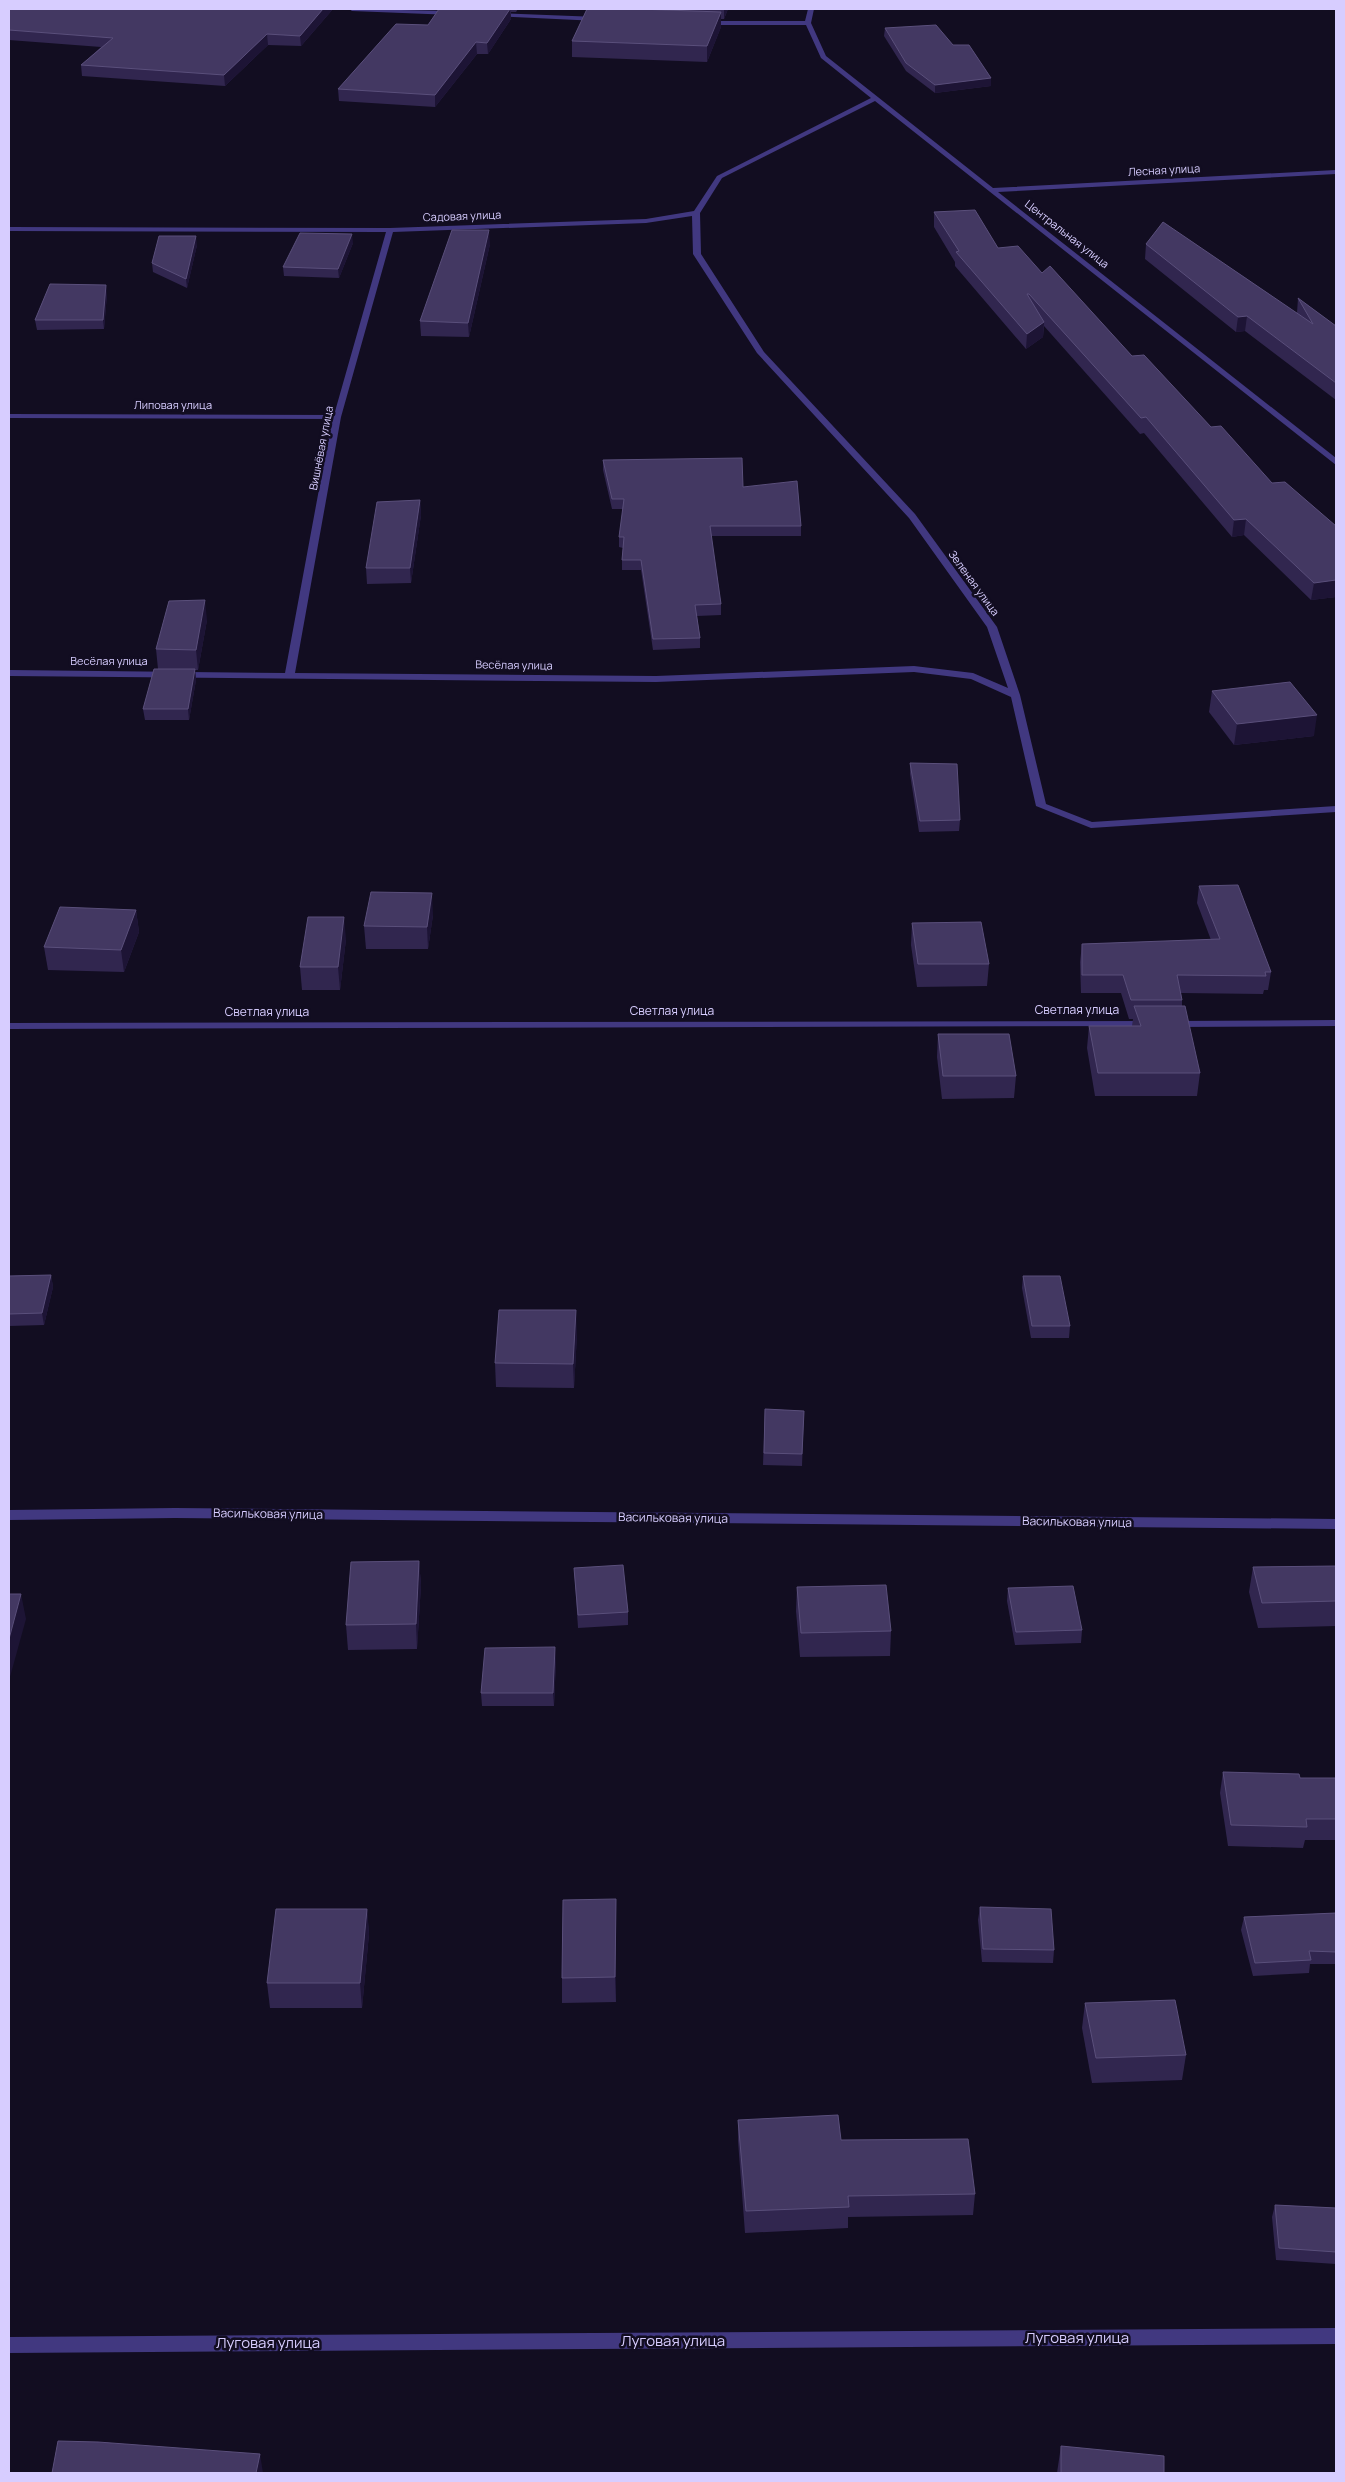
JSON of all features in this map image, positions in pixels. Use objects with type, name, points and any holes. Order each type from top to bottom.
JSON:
[{"type":"street","points":[[352,9],[457,13]]},
{"type":"street","points":[[694,23],[808,23],[811,9]]},
{"type":"street","points":[[486,14],[605,19]]},
{"type":"street","name":"Центральная улица","points":[[808,23],[823,57],[1336,462]]},
{"type":"street","points":[[696,213],[718,177],[876,98]]},
{"type":"street","name":"Лесная улица","points":[[993,190],[1336,172]]},
{"type":"street","name":"Садовая улица","points":[[9,229],[390,230],[646,221],[696,213]]},
{"type":"street","name":"Зеленая улица","points":[[696,213],[697,254],[761,353],[912,516],[992,627],[1015,694],[1041,806],[1092,825],[1336,810]]},
{"type":"street","name":"Вишнёвая улица","points":[[290,674],[337,417],[390,230]]},
{"type":"street","name":"Липовая улица","points":[[9,416],[337,417]]},
{"type":"street","name":"Весёлая улица","points":[[9,673],[290,674],[656,679],[914,670],[973,676],[1015,694]]},
{"type":"street","name":"Светлая улица","points":[[9,1026],[1336,1023]]},
{"type":"street","name":"Васильковая улица","points":[[9,1515],[175,1513],[1336,1524]]},
{"type":"street","name":"Луговая улица","points":[[9,2345],[1336,2336]]},
{"type":"building","points":[[9,9],[323,9],[300,36],[267,34],[224,75],[81,65],[113,38],[9,30]]},
{"type":"building","points":[[439,9],[510,9],[487,43],[476,42],[435,95],[338,89],[396,24],[428,25]]},
{"type":"building","points":[[587,9],[721,12],[707,46],[572,41]]},
{"type":"building","points":[[936,25],[953,45],[969,45],[991,78],[935,85],[906,63],[885,28]]},
{"type":"building","points":[[975,210],[998,248],[1018,246],[1042,273],[1050,266],[1132,356],[1144,355],[1211,427],[1221,426],[1272,483],[1285,482],[1336,526],[1336,580],[1314,583],[1246,519],[1234,520],[1146,417],[1141,418],[1029,294],[1027,294],[1044,322],[1027,334],[956,252],[959,251],[934,212]]},
{"type":"building","points":[[1163,222],[1313,324],[1298,298],[1336,326],[1336,383],[1247,316],[1238,317],[1146,244]]},
{"type":"building","points":[[452,230],[489,230],[468,323],[420,321]]},
{"type":"building","points":[[300,233],[352,234],[338,269],[283,267]]},
{"type":"building","points":[[159,236],[196,236],[186,279],[152,263]]},
{"type":"building","points":[[50,284],[106,285],[103,320],[35,320]]},
{"type":"building","points":[[742,458],[743,487],[797,481],[801,526],[710,526],[721,604],[695,605],[700,638],[653,639],[641,560],[622,560],[624,537],[619,537],[624,499],[612,499],[603,460]]},
{"type":"building","points":[[420,500],[410,568],[366,568],[377,502]]},
{"type":"building","points":[[205,600],[196,650],[156,649],[169,601]]},
{"type":"building","points":[[154,669],[195,669],[188,709],[143,709]]},
{"type":"building","points":[[1290,682],[1317,715],[1237,724],[1212,691]]},
{"type":"building","points":[[910,763],[957,764],[960,820],[920,821]]},
{"type":"building","points":[[1238,885],[1271,972],[1265,972],[1266,976],[1177,975],[1182,1000],[1131,1000],[1123,975],[1082,975],[1082,944],[1220,939],[1199,886]]},
{"type":"building","points":[[371,892],[432,893],[427,927],[364,926]]},
{"type":"building","points":[[60,907],[136,910],[121,950],[44,947]]},
{"type":"building","points":[[308,917],[344,917],[338,967],[300,967]]},
{"type":"building","points":[[981,922],[989,964],[918,964],[912,923]]},
{"type":"building","points":[[1134,1006],[1185,1006],[1200,1073],[1098,1073],[1089,1026],[1141,1026]]},
{"type":"building","points":[[938,1034],[1009,1034],[1016,1076],[943,1076]]},
{"type":"building","points":[[51,1275],[42,1313],[9,1314],[9,1276]]},
{"type":"building","points":[[1023,1276],[1060,1276],[1070,1326],[1032,1326]]},
{"type":"building","points":[[499,1310],[576,1310],[573,1364],[495,1363]]},
{"type":"building","points":[[765,1409],[804,1411],[802,1454],[764,1453]]},
{"type":"building","points":[[419,1561],[416,1624],[346,1625],[351,1562]]},
{"type":"building","points":[[623,1565],[628,1612],[578,1615],[574,1568]]},
{"type":"building","points":[[1336,1566],[1336,1601],[1262,1603],[1253,1567]]},
{"type":"building","points":[[886,1585],[891,1631],[801,1633],[797,1587]]},
{"type":"building","points":[[1073,1586],[1082,1630],[1016,1632],[1008,1588]]},
{"type":"building","points":[[9,1594],[21,1594],[9,1639]]},
{"type":"building","points":[[555,1647],[553,1693],[481,1693],[485,1648]]},
{"type":"building","points":[[1223,1772],[1299,1774],[1300,1778],[1336,1778],[1336,1819],[1306,1819],[1307,1827],[1231,1825]]},
{"type":"building","points":[[616,1899],[615,1977],[562,1978],[563,1900]]},
{"type":"building","points":[[980,1907],[1051,1909],[1054,1950],[983,1949]]},
{"type":"building","points":[[276,1909],[367,1909],[360,1983],[267,1983]]},
{"type":"building","points":[[1336,1913],[1336,1952],[1309,1951],[1311,1960],[1255,1963],[1244,1917]]},
{"type":"building","points":[[1175,2000],[1186,2055],[1096,2058],[1085,2003]]},
{"type":"building","points":[[838,2115],[841,2140],[968,2139],[975,2194],[848,2196],[849,2207],[746,2211],[738,2120]]},
{"type":"building","points":[[1275,2205],[1336,2208],[1336,2252],[1279,2248]]},
{"type":"building","points":[[58,2441],[98,2442],[260,2454],[256,2473],[52,2473]]},
{"type":"building","points":[[1061,2446],[1164,2456],[1164,2473],[1061,2473]]}]
